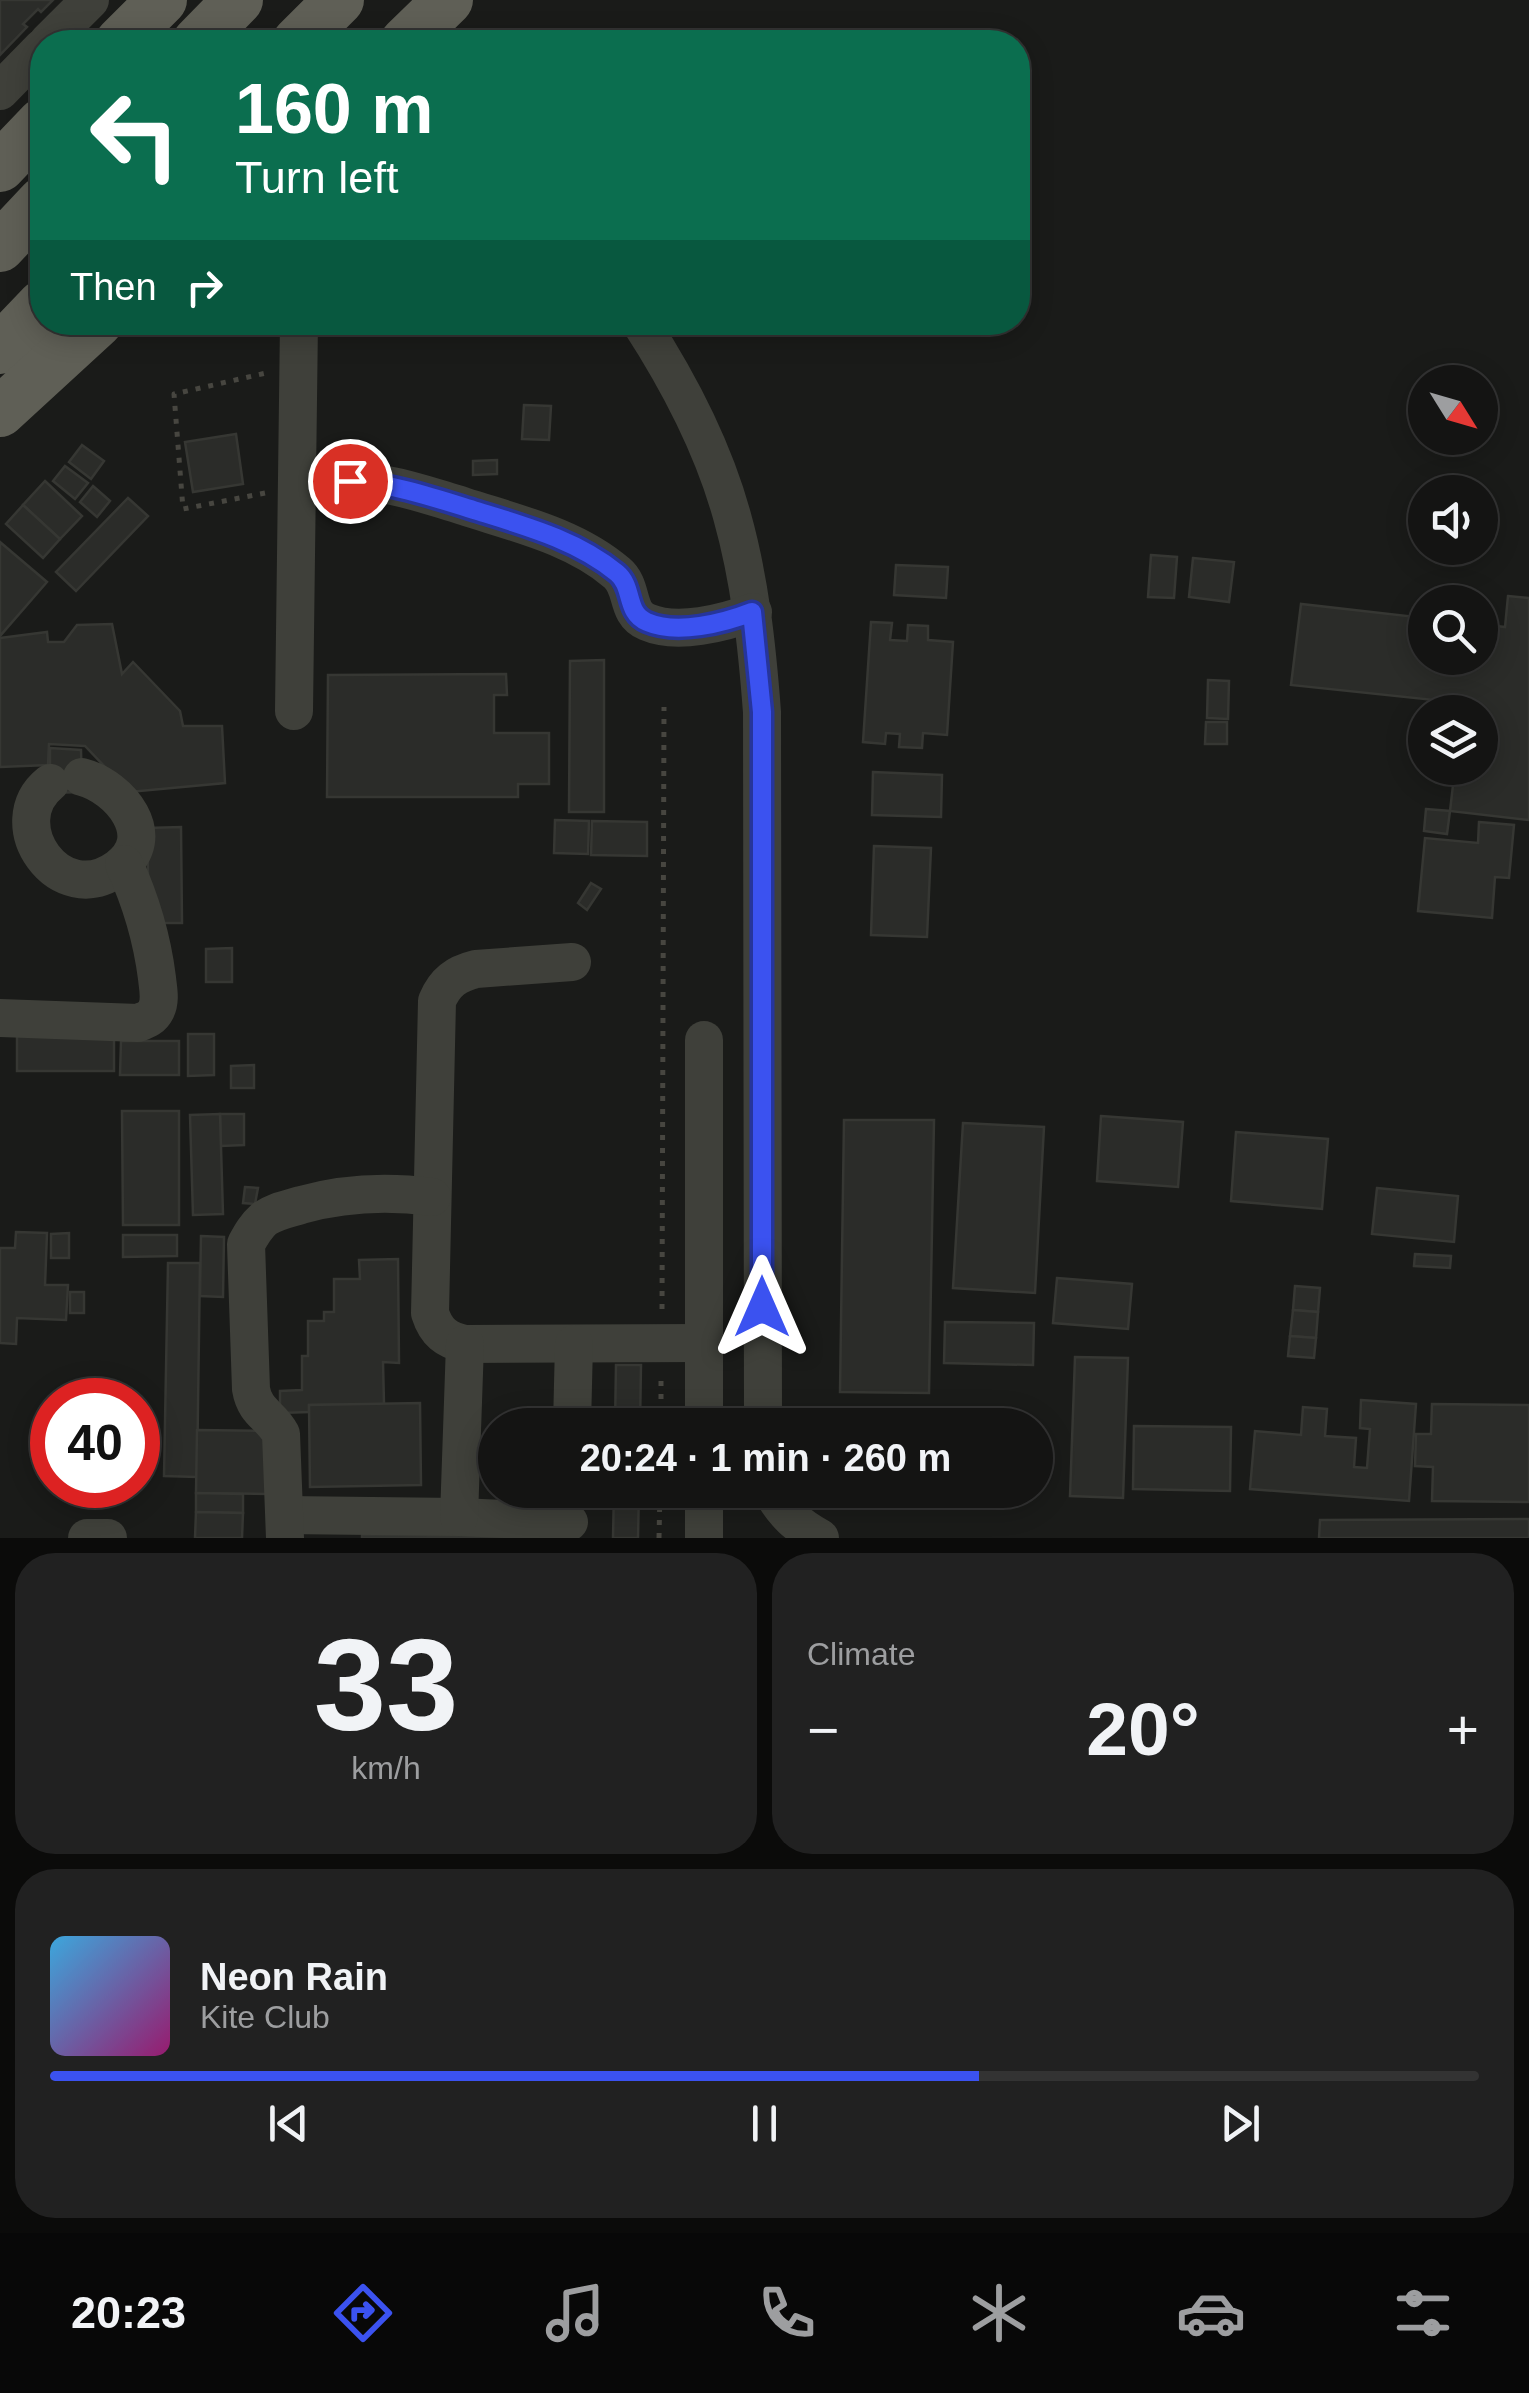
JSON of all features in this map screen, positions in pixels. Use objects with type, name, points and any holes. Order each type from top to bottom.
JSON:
[{"type":"main road","points":[[132,30],[162,0]]},
{"type":"main road","points":[[209,30],[238,0]]},
{"type":"main road","points":[[310,30],[339,0]]},
{"type":"main road","points":[[417,30],[448,0]]},
{"type":"main road","points":[[0,166],[30,135]]},
{"type":"main road","points":[[0,247],[30,215]]},
{"type":"main road","points":[[8,391],[30,335]]},
{"type":"main road","points":[[8,391],[81,335]]},
{"type":"street","points":[[60,30],[90,0]]},
{"type":"street","points":[[0,91],[30,60]]},
{"type":"street","points":[[294,712],[299,335]]},
{"type":"street","points":[[647,335],[694,416],[715,464],[732,514],[752,612],[762,712],[763,1408]]},
{"type":"street","points":[[297,487],[350,481],[381,484],[534,528],[619,574],[627,583],[634,612],[649,623],[706,625],[752,612]]},
{"type":"street","points":[[66,780],[103,784],[120,799],[133,819],[135,843],[124,864],[99,878],[70,878],[13,846],[34,796],[66,780]]},
{"type":"street","points":[[0,1018],[138,1023],[155,1012],[160,1000],[151,938],[124,864]]},
{"type":"street","points":[[572,962],[462,972],[442,989],[437,1001],[430,1313],[446,1338],[466,1344],[704,1344]]},
{"type":"street","points":[[704,1040],[704,1408]]},
{"type":"street","points":[[432,1197],[375,1193],[318,1200],[276,1212],[263,1220],[246,1244],[251,1389],[255,1405],[281,1434],[285,1527],[458,1517],[569,1517]]},
{"type":"street","points":[[458,1517],[466,1344]]},
{"type":"street","points":[[572,1408],[574,1344]]},
{"type":"street","points":[[704,1508],[704,1538]]},
{"type":"street","points":[[783,1508],[789,1518],[820,1538]]},
{"type":"street","points":[[88,1538],[108,1538]]},
{"type":"path","points":[[297,487],[183,510],[174,394],[298,366]]},
{"type":"path","points":[[660,1408],[664,707]]},
{"type":"path","points":[[660,1508],[660,1538]]},
{"type":"building","points":[[0,0],[53,0],[23,24],[27,27],[0,55]]},
{"type":"building","points":[[524,405],[551,406],[549,440],[522,439]]},
{"type":"building","points":[[236,434],[243,484],[193,492],[185,442]]},
{"type":"building","points":[[82,445],[104,461],[91,479],[69,462]]},
{"type":"building","points":[[497,460],[497,474],[473,475],[473,461]]},
{"type":"building","points":[[65,466],[88,483],[75,499],[53,481]]},
{"type":"building","points":[[45,481],[82,516],[60,539],[23,505]]},
{"type":"building","points":[[93,486],[110,501],[97,517],[80,502]]},
{"type":"building","points":[[128,498],[148,516],[76,591],[56,572]]},
{"type":"building","points":[[23,505],[60,539],[43,558],[6,524]]},
{"type":"building","points":[[0,542],[47,582],[0,636]]},
{"type":"building","points":[[1151,555],[1177,557],[1174,598],[1148,597]]},
{"type":"building","points":[[1193,558],[1234,562],[1229,602],[1189,597]]},
{"type":"building","points":[[896,565],[948,567],[946,598],[894,595]]},
{"type":"building","points":[[1508,596],[1529,598],[1529,820],[1450,811],[1453,785],[1498,785],[1498,695],[1408,697],[1291,685],[1301,604],[1408,616],[1408,675],[1498,675],[1498,626],[1505,627]]},
{"type":"building","points":[[871,622],[892,623],[890,640],[907,641],[908,625],[928,626],[928,640],[953,642],[947,735],[923,733],[922,748],[899,747],[900,734],[886,733],[885,744],[863,742]]},
{"type":"building","points":[[112,624],[122,674],[133,662],[180,711],[183,726],[222,726],[225,783],[129,792],[85,746],[49,744],[48,765],[0,767],[0,638],[47,632],[48,642],[64,642],[77,625]]},
{"type":"building","points":[[604,660],[604,812],[569,812],[570,661]]},
{"type":"building","points":[[506,674],[507,695],[494,695],[494,733],[549,733],[549,784],[518,784],[518,797],[327,797],[328,675]]},
{"type":"building","points":[[1208,680],[1229,681],[1228,719],[1207,718]]},
{"type":"building","points":[[1206,722],[1227,722],[1227,744],[1205,744]]},
{"type":"building","points":[[50,748],[81,750],[82,792],[50,793]]},
{"type":"building","points":[[873,772],[942,775],[941,817],[872,815]]},
{"type":"building","points":[[1426,809],[1450,811],[1447,834],[1424,831]]},
{"type":"building","points":[[555,820],[589,821],[588,854],[554,853]]},
{"type":"building","points":[[592,821],[647,822],[647,856],[591,855]]},
{"type":"building","points":[[1479,822],[1514,825],[1509,878],[1495,877],[1492,918],[1418,911],[1425,838],[1478,843]]},
{"type":"building","points":[[181,827],[182,923],[149,923],[147,828]]},
{"type":"building","points":[[874,846],[931,848],[927,937],[871,935]]},
{"type":"building","points":[[591,883],[601,889],[587,910],[578,903]]},
{"type":"building","points":[[232,948],[232,982],[206,982],[206,949]]},
{"type":"building","points":[[188,1034],[214,1034],[214,1075],[188,1076]]},
{"type":"building","points":[[17,1035],[114,1035],[114,1071],[17,1071]]},
{"type":"building","points":[[121,1041],[179,1041],[179,1075],[120,1075]]},
{"type":"building","points":[[254,1065],[254,1088],[231,1088],[231,1066]]},
{"type":"building","points":[[122,1111],[179,1111],[179,1225],[123,1225]]},
{"type":"building","points":[[220,1114],[244,1114],[244,1145],[221,1146]]},
{"type":"building","points":[[220,1114],[223,1214],[193,1215],[190,1115]]},
{"type":"building","points":[[1101,1116],[1183,1122],[1178,1187],[1097,1181]]},
{"type":"building","points":[[844,1120],[934,1120],[929,1393],[840,1392]]},
{"type":"building","points":[[963,1123],[1044,1127],[1035,1293],[953,1288]]},
{"type":"building","points":[[1236,1132],[1328,1139],[1322,1209],[1231,1201]]},
{"type":"building","points":[[245,1187],[258,1188],[255,1204],[243,1203]]},
{"type":"building","points":[[1377,1188],[1458,1196],[1454,1242],[1372,1234]]},
{"type":"building","points":[[16,1232],[47,1233],[45,1285],[68,1285],[66,1320],[17,1318],[16,1344],[0,1343],[0,1248],[15,1248]]},
{"type":"building","points":[[69,1233],[69,1258],[51,1258],[51,1234]]},
{"type":"building","points":[[123,1235],[177,1235],[177,1256],[123,1257]]},
{"type":"building","points":[[201,1236],[224,1237],[223,1297],[200,1296]]},
{"type":"building","points":[[1415,1254],[1451,1256],[1450,1268],[1414,1266]]},
{"type":"building","points":[[398,1259],[399,1363],[383,1362],[384,1404],[309,1405],[309,1412],[280,1413],[280,1391],[302,1390],[302,1356],[308,1356],[308,1321],[324,1321],[324,1312],[334,1312],[334,1279],[360,1279],[359,1260]]},
{"type":"building","points":[[168,1263],[200,1263],[197,1477],[164,1476]]},
{"type":"building","points":[[1057,1278],[1132,1284],[1128,1329],[1053,1323]]},
{"type":"building","points":[[1295,1286],[1320,1288],[1318,1312],[1293,1310]]},
{"type":"building","points":[[70,1292],[84,1292],[84,1313],[70,1313]]},
{"type":"building","points":[[1293,1310],[1318,1312],[1316,1338],[1290,1336]]},
{"type":"building","points":[[945,1322],[1034,1323],[1033,1365],[944,1363]]},
{"type":"building","points":[[1290,1336],[1316,1338],[1314,1358],[1288,1356]]},
{"type":"building","points":[[1075,1357],[1128,1358],[1123,1498],[1070,1496]]},
{"type":"building","points":[[616,1365],[641,1365],[640,1408],[615,1408]]},
{"type":"building","points":[[1361,1400],[1416,1404],[1409,1501],[1250,1489],[1255,1431],[1301,1435],[1303,1407],[1327,1409],[1325,1436],[1356,1438],[1354,1467],[1367,1468],[1370,1429],[1360,1428]]},
{"type":"building","points":[[420,1403],[421,1485],[310,1487],[309,1405]]},
{"type":"building","points":[[1432,1404],[1529,1405],[1529,1502],[1432,1501],[1433,1467],[1415,1466],[1416,1434],[1431,1434]]},
{"type":"building","points":[[1134,1426],[1231,1427],[1230,1491],[1133,1489]]},
{"type":"building","points":[[197,1430],[269,1431],[268,1494],[196,1493]]},
{"type":"building","points":[[196,1493],[243,1494],[243,1513],[196,1512]]},
{"type":"building","points":[[614,1508],[639,1508],[638,1538],[613,1538]]},
{"type":"building","points":[[196,1512],[243,1513],[242,1538],[195,1538]]},
{"type":"building","points":[[1529,1519],[1529,1538],[1319,1538],[1320,1520]]},
{"type":"building","points":[[501,1536],[501,1538],[362,1538]]},
{"type":"route","points":[[350,481],[412,490],[564,541],[619,574],[627,583],[634,612],[649,623],[706,625],[752,612],[762,712],[762,1307]]}]
